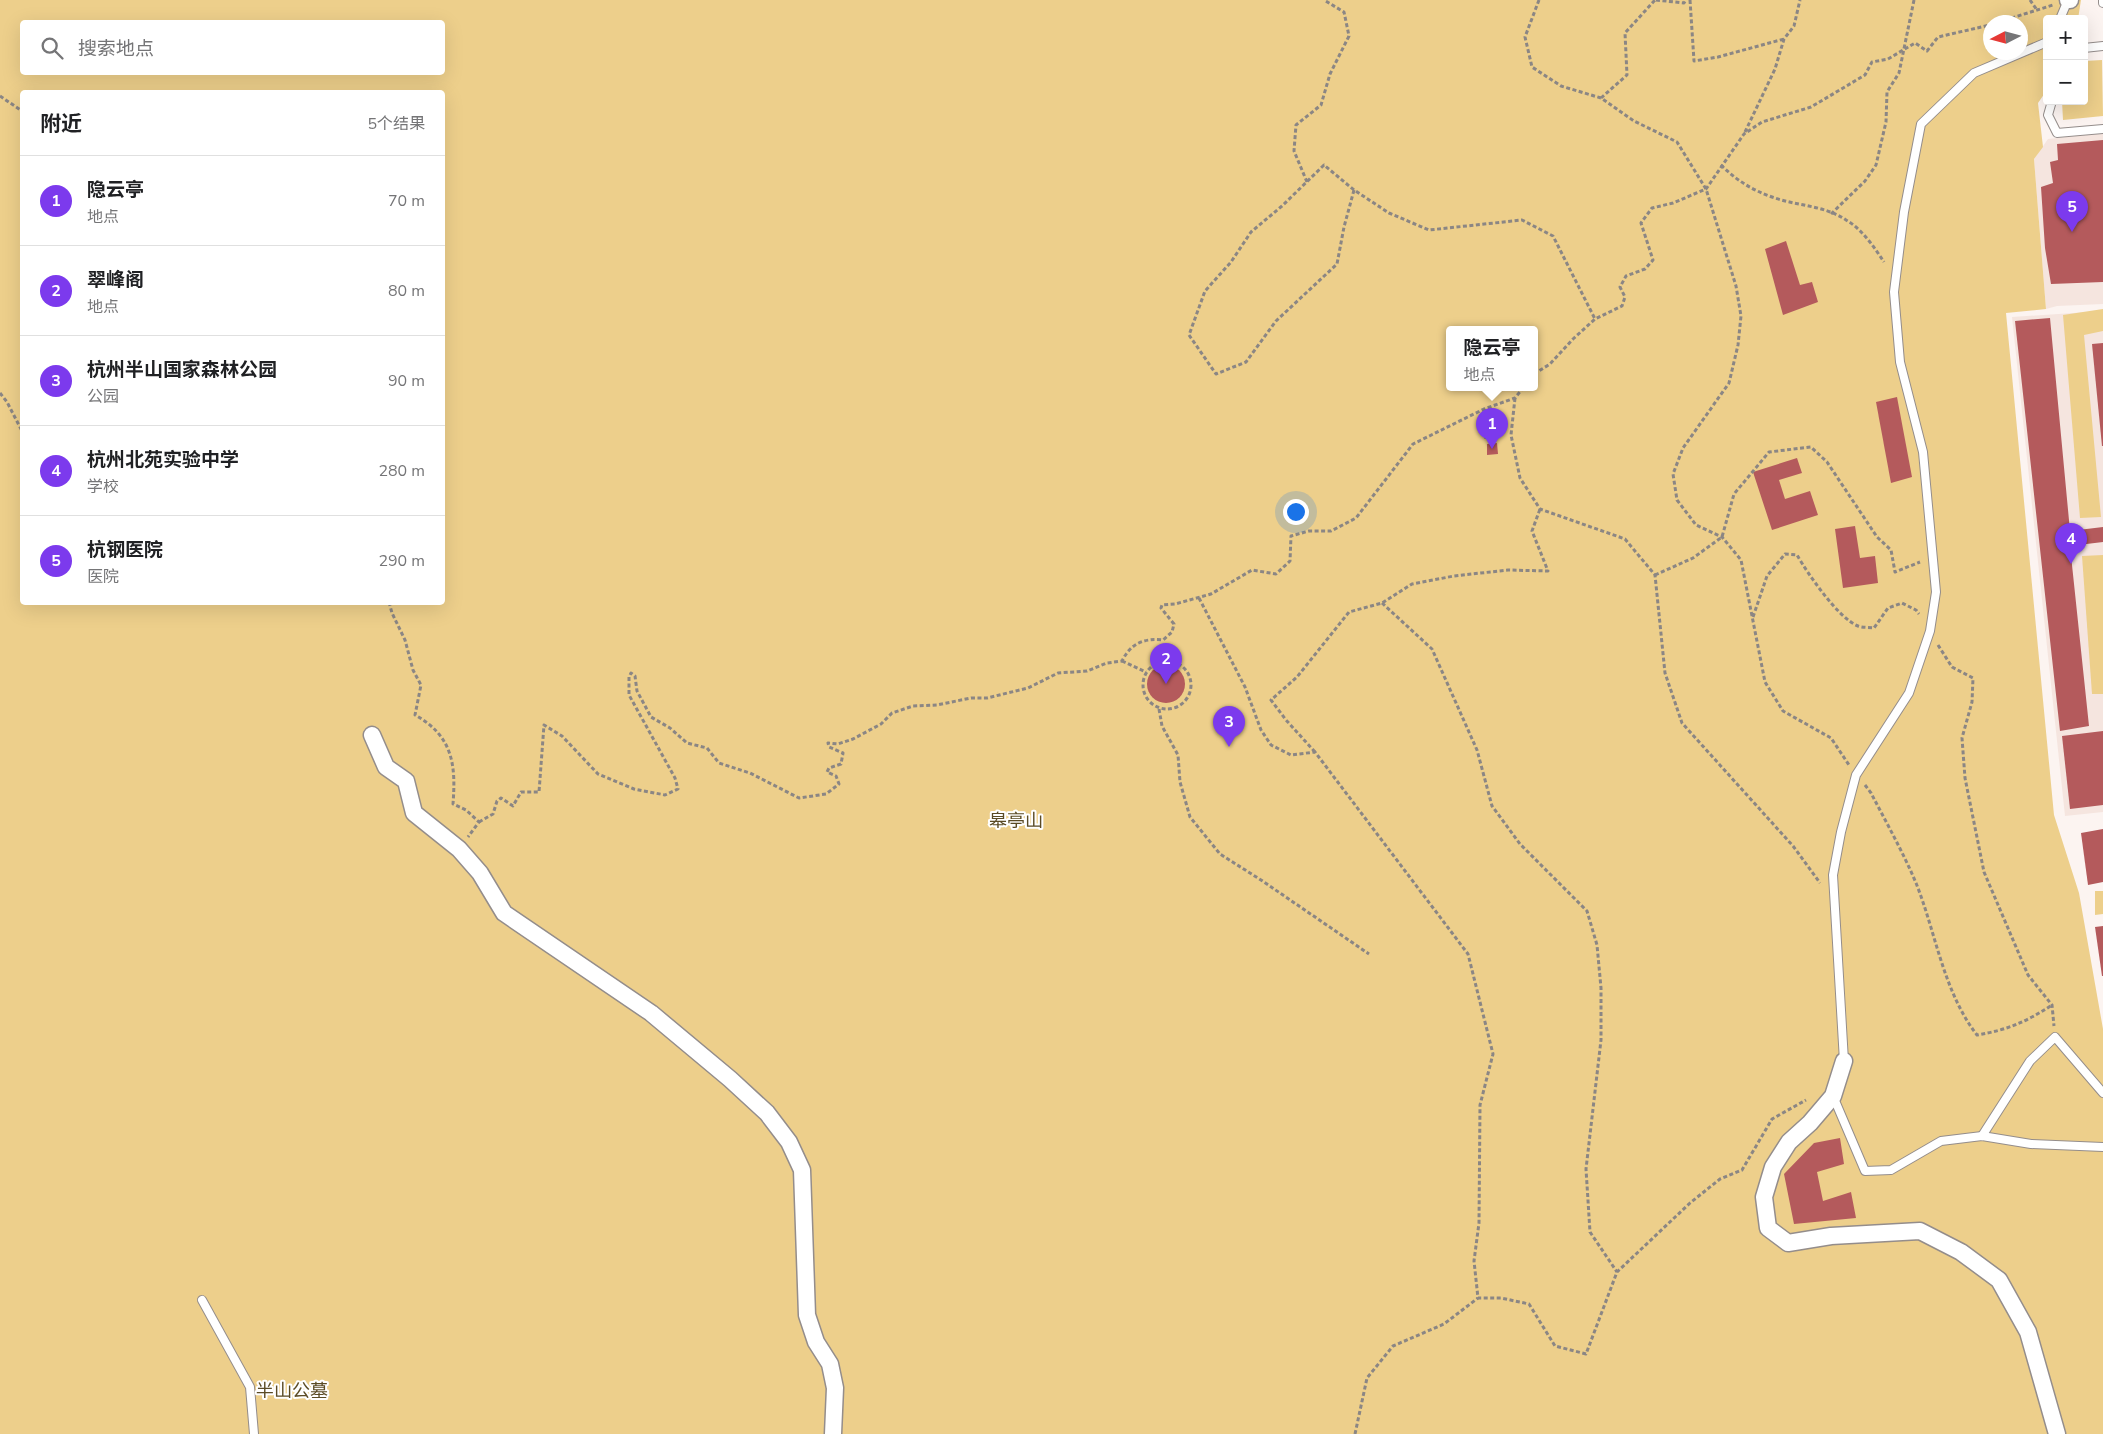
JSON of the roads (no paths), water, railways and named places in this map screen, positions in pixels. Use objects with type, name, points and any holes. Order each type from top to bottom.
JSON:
[{"type":"street","points":[[372,736],[386,767],[406,781],[414,812],[459,849],[480,873],[504,913],[650,1013],[767,1113],[788,1142],[802,1170],[807,1315],[816,1342],[830,1364],[835,1388],[833,1434]]},
{"type":"street","points":[[1844,1060],[1833,1096],[1810,1123],[1788,1142],[1773,1167],[1764,1197],[1768,1228],[1788,1242],[1831,1236],[1920,1232],[1961,1252],[1999,1280],[2028,1332],[2057,1434]]},
{"type":"lane","points":[[2062,15],[2069,0]]},
{"type":"lane","points":[[1844,1060],[1834,902],[1835,866],[1841,832],[1856,775],[1909,693],[1930,631],[1936,592],[1922,452],[1900,362],[1894,292],[1904,212],[1921,124],[1974,73],[2043,44]]},
{"type":"lane","points":[[2088,48],[2103,46]]},
{"type":"lane","points":[[2051,105],[2048,115],[2057,133],[2103,129]]},
{"type":"lane","points":[[1982,1136],[2030,1061],[2056,1037],[2103,1093]]},
{"type":"lane","points":[[1833,1096],[1865,1172],[1891,1170],[1941,1141],[1982,1136],[2031,1144],[2103,1147]]},
{"type":"lane","points":[[202,1300],[250,1387],[254,1434]]},
{"type":"place","name":"杭钢医院","points":[[2072,232]]},
{"type":"place","name":"隐云亭","points":[[1492,449]]},
{"type":"place","name":"杭州北苑实验中学","points":[[2071,564]]},
{"type":"place","name":"翠峰阁","points":[[1166,684]]},
{"type":"place","name":"杭州半山国家森林公园","points":[[1229,747]]},
{"type":"park label","name":"皋亭山","points":[[1016,821]]},
{"type":"park label","name":"半山公墓","points":[[292,1391]]}]
